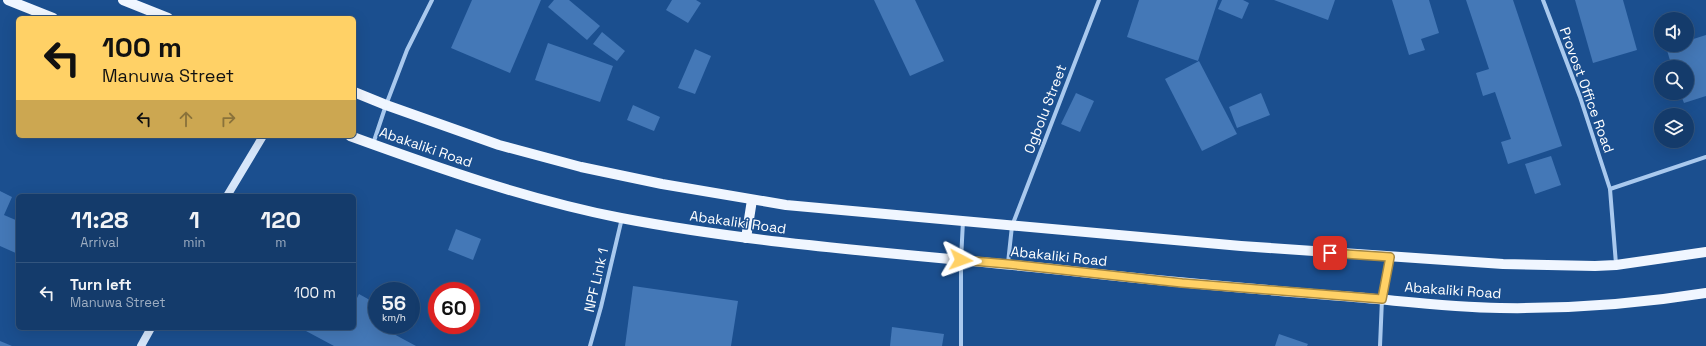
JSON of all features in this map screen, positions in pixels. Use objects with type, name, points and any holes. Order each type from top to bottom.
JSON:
[{"type":"main road","points":[[8,0],[48,16]]},
{"type":"main road","points":[[123,0],[163,16]]},
{"type":"main road","name":"Abakaliki Road","points":[[356,93],[499,145],[581,166],[662,184],[786,205],[1241,246],[1503,264],[1616,265],[1706,252]]},
{"type":"main road","points":[[228,194],[261,138]]},
{"type":"main road","name":"Abakaliki Road","points":[[356,138],[462,175],[588,211],[746,238],[1182,283],[1497,308],[1558,308],[1620,305],[1706,293]]},
{"type":"main road","points":[[746,238],[752,200]]},
{"type":"main road","points":[[141,346],[150,330]]},
{"type":"street","points":[[373,144],[407,50],[432,0]]},
{"type":"street","name":"Ogbolu Street","points":[[1008,264],[1012,226],[1099,0]]},
{"type":"street","name":"Provost Office Road","points":[[1543,0],[1580,97],[1610,189],[1616,265]]},
{"type":"street","points":[[1610,189],[1706,157]]},
{"type":"street","name":"NPF Link 1","points":[[590,346],[601,307],[622,218]]},
{"type":"street","points":[[961,346],[961,260],[963,221]]},
{"type":"street","points":[[1380,346],[1382,299],[1390,257]]},
{"type":"building","points":[[472,0],[541,0],[510,73],[451,48]]},
{"type":"building","points":[[554,0],[569,0],[600,26],[587,40],[548,7]]},
{"type":"building","points":[[672,0],[696,0],[701,3],[688,23],[666,10]]},
{"type":"building","points":[[874,0],[915,0],[944,61],[910,76]]},
{"type":"building","points":[[1139,0],[1218,0],[1198,61],[1127,37]]},
{"type":"building","points":[[1222,0],[1243,0],[1249,3],[1242,19],[1218,9]]},
{"type":"building","points":[[1274,0],[1335,0],[1328,20]]},
{"type":"building","points":[[1392,0],[1429,0],[1439,33],[1421,39],[1425,50],[1409,55]]},
{"type":"building","points":[[1466,0],[1513,0],[1562,146],[1508,164],[1501,142],[1511,139],[1495,92],[1483,96],[1476,73],[1489,69]]},
{"type":"building","points":[[1575,0],[1623,0],[1637,50],[1593,63]]},
{"type":"building","points":[[602,32],[625,51],[617,61],[593,44]]},
{"type":"building","points":[[1706,35],[1706,96],[1694,100],[1694,60],[1670,60],[1668,52],[1694,52],[1694,39]]},
{"type":"building","points":[[548,43],[613,66],[600,102],[535,80]]},
{"type":"building","points":[[695,49],[711,56],[695,94],[678,88]]},
{"type":"building","points":[[1199,61],[1237,134],[1202,151],[1165,79]]},
{"type":"building","points":[[1076,93],[1094,101],[1080,132],[1061,124]]},
{"type":"building","points":[[1261,93],[1270,115],[1237,128],[1229,107]]},
{"type":"building","points":[[1683,100],[1693,100],[1684,103]]},
{"type":"building","points":[[633,105],[660,117],[654,131],[627,120]]},
{"type":"building","points":[[1551,156],[1561,185],[1535,194],[1525,164]]},
{"type":"building","points":[[0,191],[12,197],[4,215],[16,220],[16,253],[0,246]]},
{"type":"building","points":[[456,229],[481,239],[473,260],[448,250]]},
{"type":"building","points":[[633,286],[738,301],[731,346],[625,346]]},
{"type":"building","points":[[359,294],[368,299],[368,334],[394,334],[416,346],[334,346],[306,331],[356,330],[356,300]]},
{"type":"building","points":[[892,327],[944,334],[942,346],[890,346]]},
{"type":"building","points":[[1279,334],[1308,344],[1307,346],[1275,346]]},
{"type":"building","points":[[0,341],[12,346],[0,346]]},
{"type":"route","points":[[961,260],[1182,283],[1382,299],[1390,257],[1330,253]]}]
